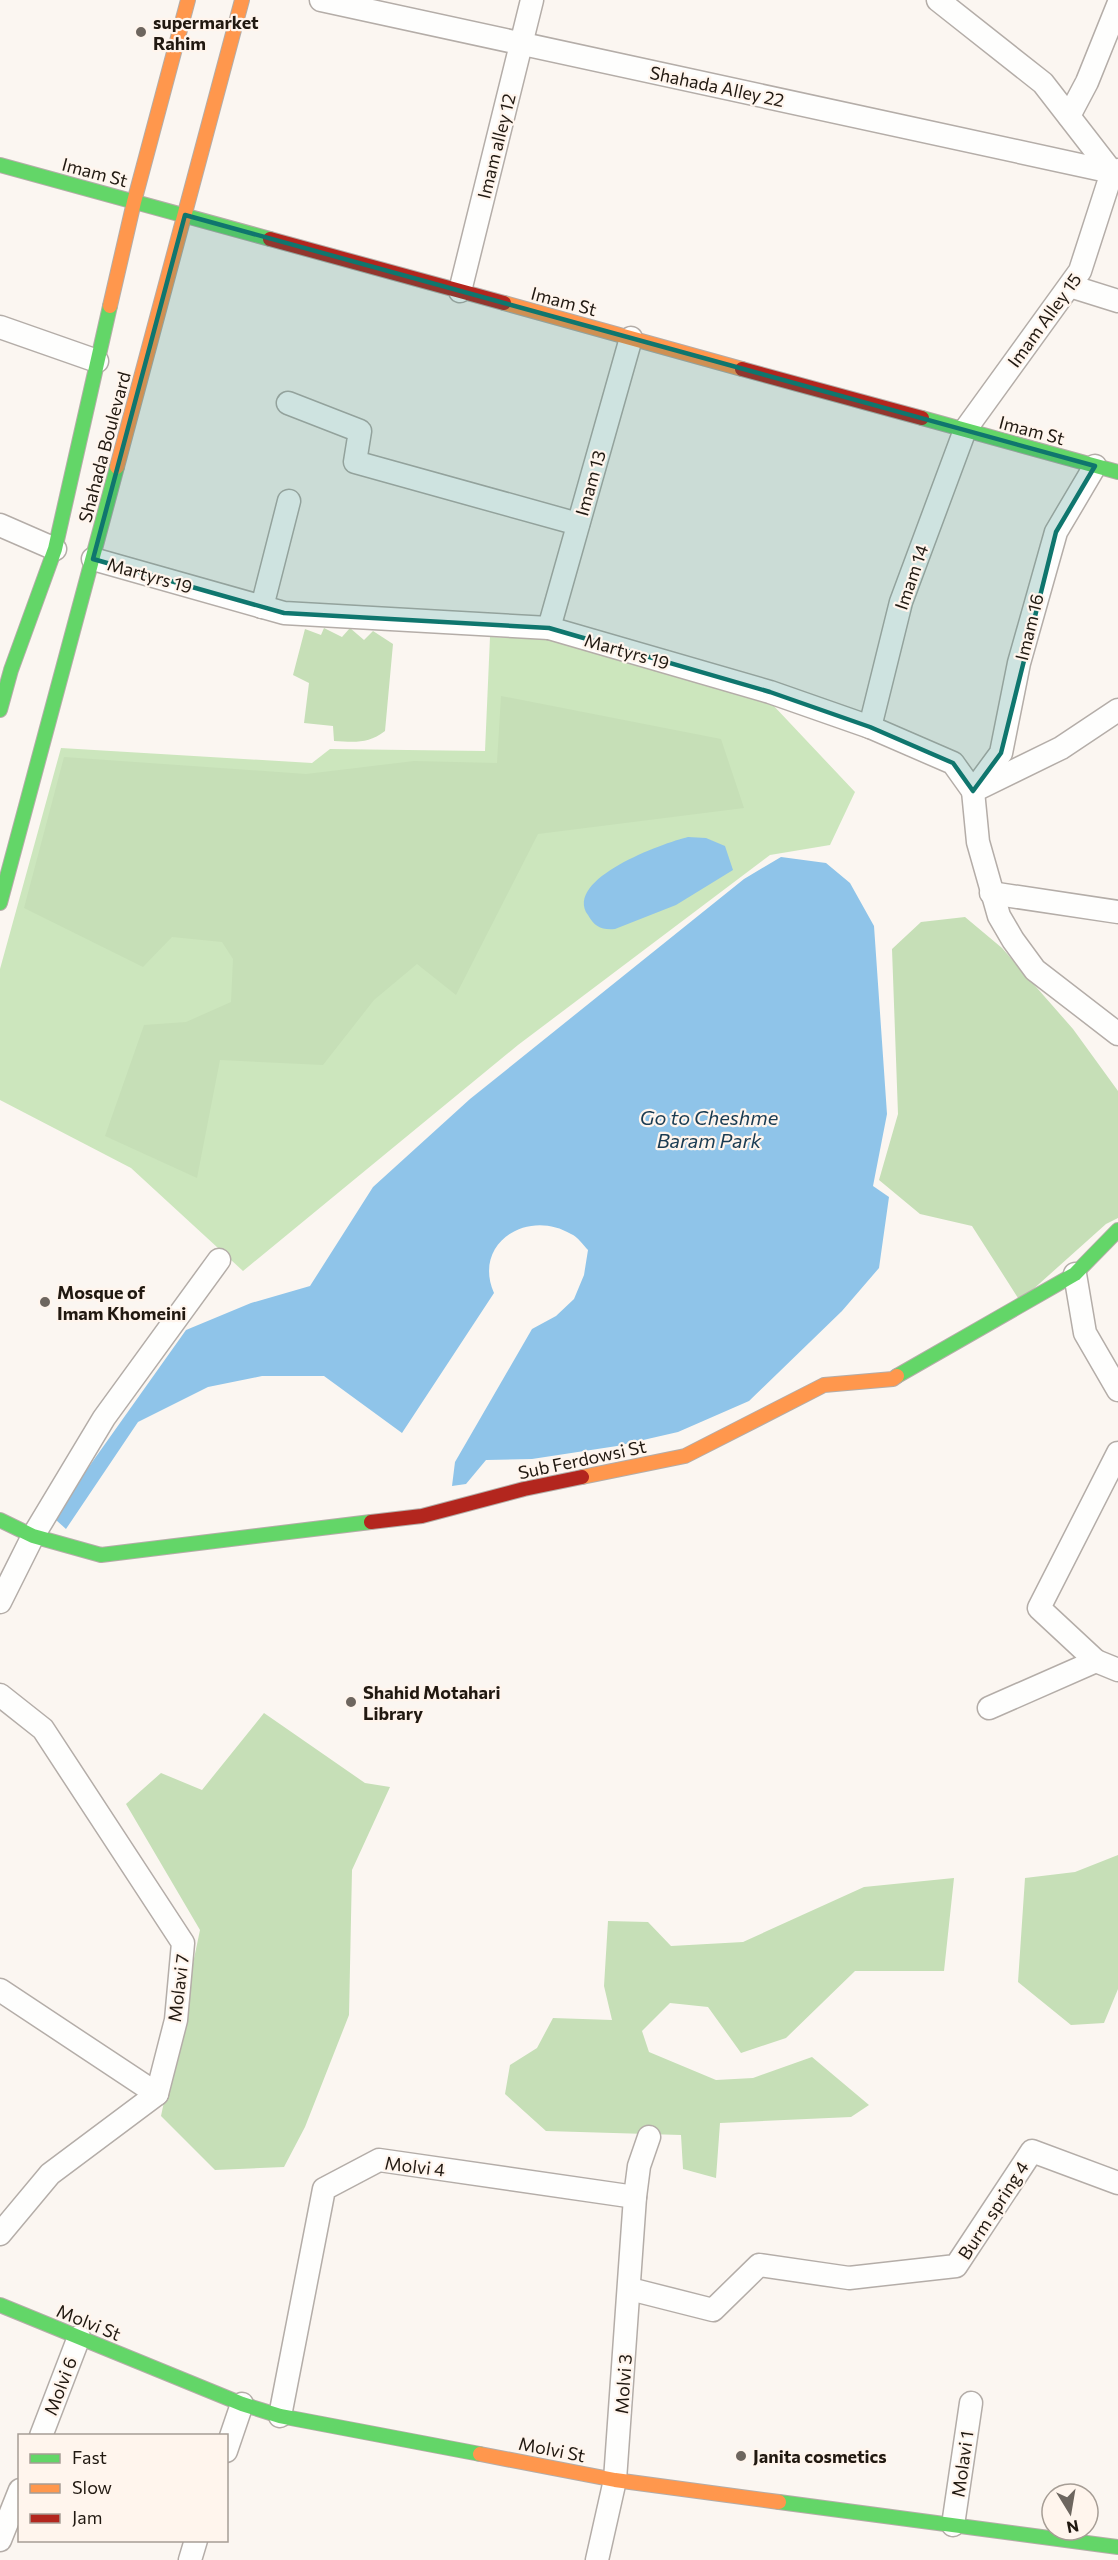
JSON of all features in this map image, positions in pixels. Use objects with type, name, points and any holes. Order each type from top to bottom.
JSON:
[{"type":"main road","name":"Shahada Boulevard","points":[[0,710],[5,668],[55,549],[134,202],[188,0]]},
{"type":"main road","name":"Shahada Boulevard","points":[[1,897],[242,0]]},
{"type":"main road","name":"Imam St","points":[[0,165],[1118,472]]},
{"type":"main road","name":"Sub Ferdowsi St","points":[[0,1520],[33,1536],[101,1555],[422,1516],[524,1489],[685,1456],[824,1385],[893,1379],[1075,1274],[1118,1230]]},
{"type":"main road","name":"Molvi St","points":[[0,2305],[242,2404],[280,2416],[615,2480],[1118,2547]]},
{"type":"street","name":"Shahada Alley 22","points":[[321,0],[1115,171]]},
{"type":"street","name":"Imam alley 12","points":[[460,291],[532,0]]},
{"type":"street","points":[[938,0],[1043,82],[1115,171],[1118,195]]},
{"type":"street","points":[[1070,116],[1087,82],[1118,5]]},
{"type":"street","name":"Imam Alley 15","points":[[965,430],[1080,271],[1115,171]]},
{"type":"street","points":[[1070,286],[1118,301]]},
{"type":"street","points":[[0,327],[97,361]]},
{"type":"street","name":"Imam 13","points":[[549,628],[631,338]]},
{"type":"street","points":[[288,403],[360,431],[355,462],[578,524]]},
{"type":"street","name":"Imam 14","points":[[870,727],[901,602],[965,430]]},
{"type":"street","name":"Imam 16","points":[[973,791],[1001,753],[1019,663],[1056,532],[1072,500],[1095,466]]},
{"type":"street","points":[[262,607],[289,501]]},
{"type":"street","points":[[0,525],[55,549]]},
{"type":"street","name":"Martyrs 19","points":[[93,559],[284,613],[549,628],[770,692],[870,727],[952,763],[973,791]]},
{"type":"street","points":[[1118,710],[1062,748],[973,791],[978,842],[991,893],[999,916],[1013,940],[1035,970],[1118,1034]]},
{"type":"street","points":[[991,893],[1118,912]]},
{"type":"street","points":[[0,1602],[33,1536],[104,1418],[219,1260]]},
{"type":"street","points":[[1075,1274],[1085,1333],[1118,1390]]},
{"type":"street","points":[[1118,1453],[1039,1608],[1096,1661],[1118,1670]]},
{"type":"street","points":[[989,1708],[1096,1661]]},
{"type":"street","name":"Molavi 7","points":[[0,1695],[43,1729],[183,1943],[176,2020],[158,2094]]},
{"type":"street","points":[[0,1990],[158,2094],[50,2174],[0,2234]]},
{"type":"street","name":"Molvi 3","points":[[597,2560],[615,2480],[635,2197],[639,2166],[649,2137]]},
{"type":"street","name":"Burm spring 4","points":[[630,2289],[713,2310],[759,2265],[849,2278],[956,2266],[1032,2151],[1118,2183]]},
{"type":"street","name":"Molvi 4","points":[[280,2416],[324,2189],[379,2160],[635,2197]]},
{"type":"street","name":"Molvi 6","points":[[42,2434],[79,2337]]},
{"type":"street","name":"Molavi 1","points":[[953,2525],[971,2403]]},
{"type":"street","points":[[228,2445],[242,2404]]},
{"type":"street","points":[[0,2540],[18,2495]]},
{"type":"street","points":[[190,2560],[196,2542]]},
{"type":"highlighted area","points":[[185,215],[1095,466],[1056,532],[1001,753],[973,791],[953,763],[870,727],[770,692],[549,628],[284,613],[93,559]]},
{"type":"green space","points":[[324,628],[342,637],[350,628],[364,640],[373,631],[393,644],[385,731],[373,738],[355,742],[334,741],[333,726],[304,723],[309,683],[293,675],[305,629],[321,635]]},
{"type":"green space","points":[[490,637],[553,639],[772,704],[855,792],[830,845],[770,855],[518,1045],[243,1271],[131,1168],[0,1100],[0,969],[61,748],[312,763],[330,749],[485,751]]},
{"type":"green space","points":[[501,696],[721,739],[744,808],[538,834],[456,995],[417,964],[374,1000],[323,1065],[220,1060],[197,1178],[105,1136],[144,1025],[186,1022],[231,1002],[233,959],[222,942],[172,937],[143,967],[24,908],[64,757],[306,774],[414,761],[497,763]]},
{"type":"green space","points":[[965,917],[1002,948],[1073,1029],[1118,1091],[1118,1218],[1106,1224],[1020,1301],[972,1226],[920,1214],[879,1180],[898,1114],[892,949],[921,922]]},
{"type":"green space","points":[[264,1713],[365,1783],[390,1787],[352,1870],[349,2015],[305,2127],[284,2167],[215,2170],[161,2116],[200,1930],[126,1804],[161,1773],[202,1790]]},
{"type":"green space","points":[[1118,1855],[1118,1989],[1104,2023],[1071,2025],[1018,1982],[1025,1878],[1075,1872]]},
{"type":"green space","points":[[954,1878],[944,1971],[855,1971],[786,2038],[741,2053],[708,2007],[670,2003],[642,2031],[649,2052],[716,2080],[753,2078],[812,2057],[869,2105],[851,2117],[720,2123],[716,2178],[683,2169],[681,2135],[546,2131],[505,2094],[510,2065],[537,2048],[553,2018],[612,2020],[604,1986],[608,1921],[648,1922],[671,1946],[743,1942],[864,1887]]},
{"type":"water","points":[[688,837],[706,838],[725,846],[733,870],[676,905],[615,929],[602,928],[593,922],[584,902],[590,888],[602,876],[639,855]]},
{"type":"water","name":"Go to Cheshme Baram Park","points":[[781,857],[826,863],[850,883],[874,926],[887,1114],[873,1186],[889,1197],[879,1268],[842,1311],[749,1401],[678,1432],[617,1446],[532,1459],[486,1460],[466,1484],[452,1486],[455,1462],[532,1329],[556,1316],[574,1299],[584,1275],[588,1250],[580,1241],[574,1235],[554,1227],[538,1225],[522,1228],[508,1235],[497,1246],[491,1259],[489,1275],[494,1293],[402,1433],[324,1376],[262,1376],[208,1387],[138,1422],[66,1529],[56,1520],[83,1475],[186,1330],[251,1303],[310,1286],[373,1187],[470,1099],[744,879]]},
{"type":"traffic: fast","points":[[0,165],[270,239]]},
{"type":"traffic: fast","points":[[0,710],[11,670],[55,549],[110,306]]},
{"type":"traffic: fast","points":[[922,418],[1118,472]]},
{"type":"traffic: fast","points":[[0,903],[117,467]]},
{"type":"traffic: fast","points":[[897,1376],[1075,1274],[1118,1230]]},
{"type":"traffic: fast","points":[[0,1520],[33,1536],[101,1555],[371,1522]]},
{"type":"traffic: fast","points":[[0,2305],[242,2404],[280,2416],[480,2454]]},
{"type":"traffic: fast","points":[[779,2502],[1118,2547]]},
{"type":"traffic: slow","points":[[110,306],[134,202],[188,0]]},
{"type":"traffic: slow","points":[[117,467],[242,0]]},
{"type":"traffic: slow","points":[[504,303],[742,369]]},
{"type":"traffic: slow","points":[[582,1477],[685,1456],[824,1385],[893,1379],[897,1376]]},
{"type":"traffic: slow","points":[[480,2454],[615,2480],[779,2502]]},
{"type":"traffic: jam","points":[[270,239],[504,303]]},
{"type":"traffic: jam","points":[[742,369],[922,418]]},
{"type":"traffic: jam","points":[[371,1522],[422,1516],[524,1489],[582,1477]]},
{"type":"place","name":"supermarket Rahim","points":[[141,32]]},
{"type":"place","name":"Mosque of Imam Khomeini","points":[[45,1302]]},
{"type":"place","name":"Shahid Motahari Library","points":[[351,1702]]},
{"type":"place","name":"Janita cosmetics","points":[[741,2456]]}]
